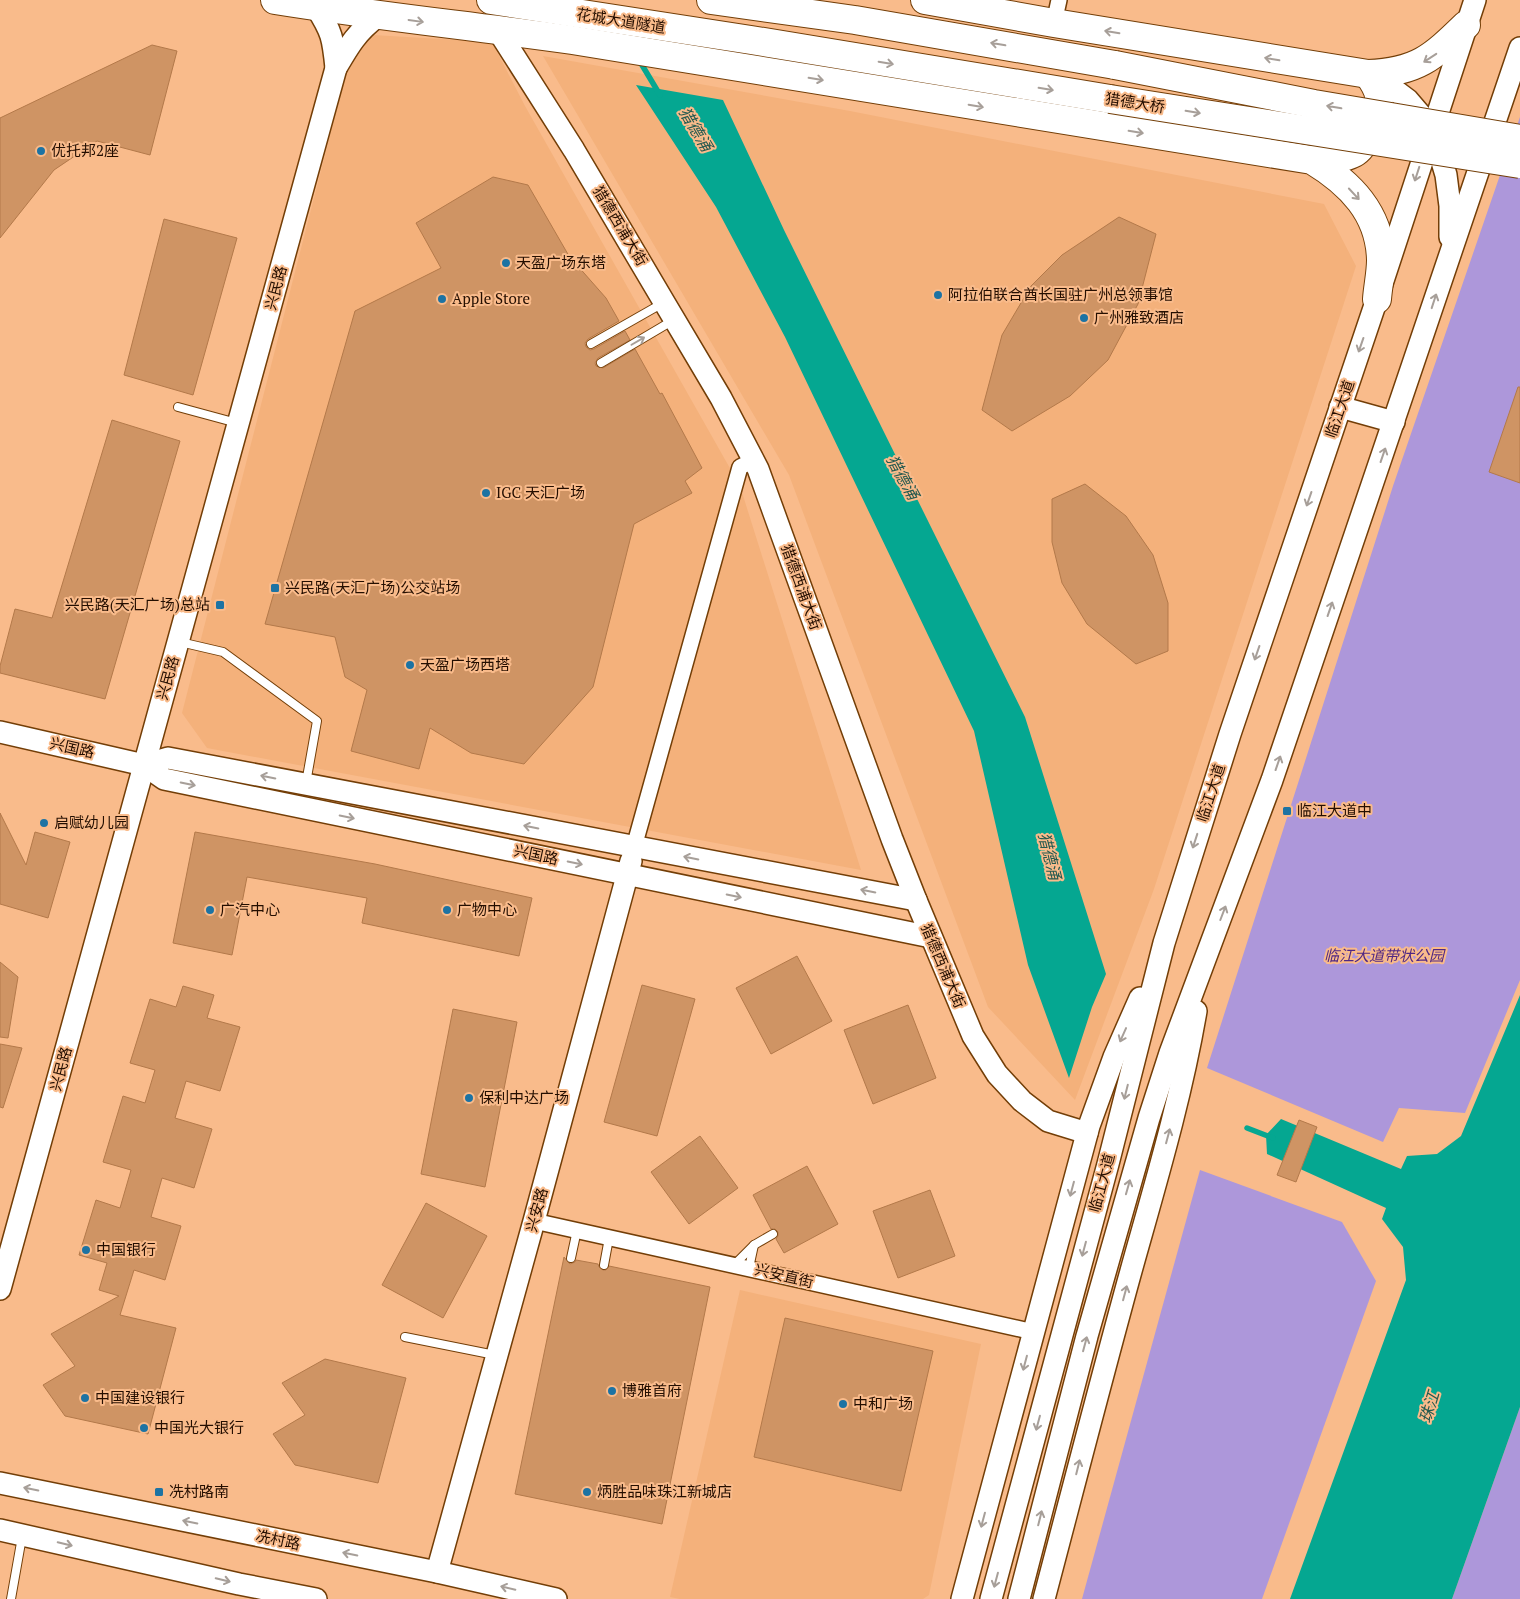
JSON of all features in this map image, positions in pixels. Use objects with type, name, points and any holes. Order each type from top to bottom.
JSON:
[{"type":"highway","points":[[275,0],[378,16],[497,29],[572,40],[1312,160],[1336,159],[1354,153],[1362,146],[1376,115],[1379,98],[1377,88],[1368,74]]},
{"type":"highway","name":"花城大道隧道","points":[[491,0],[751,40]]},
{"type":"highway","points":[[766,0],[855,20]]},
{"type":"highway","points":[[925,0],[1056,12],[1368,74],[1406,70],[1424,62],[1437,53],[1470,12]]},
{"type":"highway","points":[[714,1],[855,20],[1115,65],[1314,104],[1520,139]]},
{"type":"highway","points":[[552,10],[768,71]]},
{"type":"highway","points":[[572,40],[751,40]]},
{"type":"highway","name":"猎德大桥","points":[[751,40],[1110,100],[1520,164]]},
{"type":"highway","points":[[1312,160],[1331,172],[1349,189],[1363,203],[1374,222],[1381,262],[1377,299]]},
{"type":"main road","name":"兴民路","points":[[316,7],[329,27],[334,41],[336,68]]},
{"type":"main road","name":"临江大道","points":[[991,1599],[1108,1164],[1164,943],[1230,734],[1377,299],[1470,12]]},
{"type":"main road","name":"兴民路","points":[[0,1289],[336,68],[362,28],[378,16]]},
{"type":"main road","name":"猎德西浦大街","points":[[497,29],[574,150],[721,398],[754,460],[916,900],[973,1036],[997,1074],[1022,1101],[1048,1121],[1087,1133]]},
{"type":"main road","name":"临江大道","points":[[1019,1599],[1120,1218],[1152,1108],[1267,794],[1520,48]]},
{"type":"main road","points":[[1368,74],[1388,85],[1408,100],[1432,128],[1446,175],[1450,206],[1449,255]]},
{"type":"main road","points":[[1340,407],[1394,422]]},
{"type":"main road","name":"兴国路","points":[[0,732],[144,765],[164,779],[931,937]]},
{"type":"main road","name":"兴国路","points":[[144,765],[168,758],[916,900]]},
{"type":"main road","name":"兴安路","points":[[437,1572],[534,1221],[634,847]]},
{"type":"main road","points":[[962,1599],[1087,1133],[1114,1057],[1164,943]]},
{"type":"main road","points":[[1044,1599],[1189,1052],[1205,959]]},
{"type":"main road","name":"冼村路","points":[[0,1483],[437,1572],[556,1599]]},
{"type":"main road","points":[[0,1530],[239,1584],[316,1599]]},
{"type":"street","points":[[634,847],[740,467],[754,460]]},
{"type":"street","name":"兴安直街","points":[[534,1221],[1034,1332]]},
{"type":"lane","points":[[591,344],[670,311]]},
{"type":"lane","points":[[601,363],[670,311]]},
{"type":"lane","points":[[178,407],[238,423]]},
{"type":"lane","points":[[178,642],[222,652],[317,721],[306,784]]},
{"type":"lane","points":[[570,1258],[577,1230]]},
{"type":"lane","points":[[741,1267],[754,1245],[773,1234]]},
{"type":"lane","points":[[604,1265],[609,1238]]},
{"type":"lane","points":[[741,1267],[754,1245]]},
{"type":"lane","points":[[405,1337],[497,1355]]},
{"type":"lane","points":[[11,1599],[23,1535]]},
{"type":"shaded area","points":[[356,34],[492,42],[525,106],[740,486],[861,870],[207,748],[182,713]]},
{"type":"shaded area","points":[[543,56],[850,111],[1324,204],[1356,266],[1154,889],[1075,1100],[988,1007],[789,475]]},
{"type":"shaded area","points":[[740,1290],[981,1344],[929,1595],[923,1599],[680,1599],[670,1597]]},
{"type":"green space","name":"临江大道带状公园","points":[[1520,117],[1520,980],[1465,1113],[1399,1108],[1383,1142],[1207,1068],[1393,486]]},
{"type":"green space","points":[[1200,1170],[1342,1222],[1376,1281],[1262,1599],[1082,1599]]},
{"type":"green space","points":[[1520,1407],[1520,1599],[1452,1599]]},
{"type":"water","points":[[636,85],[723,100],[784,230],[1025,717],[1106,974],[1092,1007],[1069,1078],[1028,965],[974,731],[785,337],[716,207]]},
{"type":"water","name":"珠江","points":[[1520,995],[1520,1407],[1452,1599],[1290,1599],[1406,1280],[1403,1247],[1382,1219],[1386,1208],[1267,1154],[1266,1135],[1281,1119],[1401,1169],[1407,1156],[1437,1154],[1461,1136]]},
{"type":"building","name":"优托邦2座","points":[[152,45],[177,51],[150,155],[97,141],[54,170],[0,238],[0,118]]},
{"type":"building","name":"IGC 天汇广场","points":[[493,177],[528,185],[569,256],[606,298],[619,321],[588,339],[585,343],[586,347],[590,350],[594,349],[625,331],[630,340],[598,358],[595,363],[596,366],[603,368],[635,349],[660,394],[662,393],[702,468],[685,481],[692,493],[634,524],[593,687],[524,764],[471,753],[430,728],[419,769],[351,751],[367,690],[345,677],[335,637],[265,624],[355,311],[441,268],[416,223]]},
{"type":"building","points":[[1119,217],[1156,234],[1138,304],[1108,360],[1070,396],[1012,431],[982,410],[1002,335],[1031,286],[1062,255]]},
{"type":"building","points":[[164,219],[237,238],[193,395],[124,375]]},
{"type":"building","points":[[1518,387],[1520,387],[1520,483],[1489,472]]},
{"type":"building","points":[[112,420],[180,441],[105,699],[0,673],[0,666],[15,609],[52,618]]},
{"type":"building","points":[[1085,484],[1126,516],[1153,555],[1168,603],[1168,651],[1136,664],[1087,624],[1062,583],[1052,542],[1052,499]]},
{"type":"building","points":[[0,813],[26,865],[35,832],[70,842],[48,918],[0,904]]},
{"type":"building","points":[[195,832],[375,864],[532,898],[519,956],[362,923],[367,898],[247,877],[232,955],[173,943]]},
{"type":"building","points":[[797,956],[832,1021],[771,1054],[736,988]]},
{"type":"building","points":[[0,962],[18,977],[8,1038],[0,1037]]},
{"type":"building","points":[[642,985],[695,999],[657,1136],[604,1122]]},
{"type":"building","points":[[183,986],[214,995],[207,1018],[240,1027],[220,1091],[186,1081],[175,1118],[212,1129],[194,1188],[162,1178],[151,1217],[181,1226],[165,1280],[134,1270],[120,1315],[176,1328],[148,1434],[65,1416],[43,1385],[75,1366],[51,1334],[119,1296],[99,1290],[107,1263],[79,1255],[96,1200],[120,1208],[131,1170],[103,1162],[123,1096],[145,1103],[155,1070],[130,1063],[150,999],[176,1007]]},
{"type":"building","points":[[908,1005],[936,1078],[873,1104],[844,1030]]},
{"type":"building","name":"保利中达广场","points":[[453,1009],[517,1022],[485,1187],[421,1174]]},
{"type":"building","points":[[0,1044],[22,1048],[3,1108],[0,1107]]},
{"type":"building","points":[[1299,1120],[1317,1127],[1296,1182],[1277,1175]]},
{"type":"building","points":[[700,1136],[738,1188],[689,1224],[651,1172]]},
{"type":"building","points":[[807,1166],[838,1224],[784,1253],[776,1239],[778,1232],[775,1229],[771,1229],[753,1195]]},
{"type":"building","points":[[930,1190],[955,1256],[898,1278],[873,1211]]},
{"type":"building","points":[[426,1203],[487,1236],[443,1318],[382,1285]]},
{"type":"building","name":"博雅首府","points":[[564,1257],[570,1264],[576,1260],[598,1264],[603,1270],[606,1270],[609,1266],[710,1287],[662,1524],[515,1494]]},
{"type":"building","name":"中和广场","points":[[785,1318],[933,1351],[901,1491],[754,1457]]},
{"type":"building","points":[[325,1359],[406,1378],[378,1483],[295,1465],[273,1434],[305,1415],[282,1383]]},
{"type":"waterway","name":"猎德涌","points":[[639,60],[660,95]]},
{"type":"waterway","points":[[1247,1128],[1273,1138]]},
{"type":"place","name":"优托邦2座","points":[[41,151]]},
{"type":"place","name":"天盈广场东塔","points":[[506,263]]},
{"type":"place","name":"阿拉伯联合酋长国驻广州总领事馆","points":[[938,295]]},
{"type":"place","name":"Apple Store","points":[[442,299]]},
{"type":"place","name":"广州雅致酒店","points":[[1084,318]]},
{"type":"place","name":"IGC 天汇广场","points":[[486,493]]},
{"type":"place","name":"兴民路(天汇广场)公交站场","points":[[275,588]]},
{"type":"place","name":"兴民路(天汇广场)总站","points":[[220,605]]},
{"type":"place","name":"天盈广场西塔","points":[[410,665]]},
{"type":"place","name":"临江大道中","points":[[1287,811]]},
{"type":"place","name":"启赋幼儿园","points":[[44,823]]},
{"type":"place","name":"广汽中心","points":[[210,910]]},
{"type":"place","name":"广物中心","points":[[447,910]]},
{"type":"place","name":"保利中达广场","points":[[469,1098]]},
{"type":"place","name":"中国银行","points":[[86,1250]]},
{"type":"place","name":"博雅首府","points":[[612,1391]]},
{"type":"place","name":"中国建设银行","points":[[85,1398]]},
{"type":"place","name":"中和广场","points":[[843,1404]]},
{"type":"place","name":"中国光大银行","points":[[144,1428]]},
{"type":"place","name":"冼村路南","points":[[159,1492]]},
{"type":"place","name":"炳胜品味珠江新城店","points":[[587,1492]]}]
